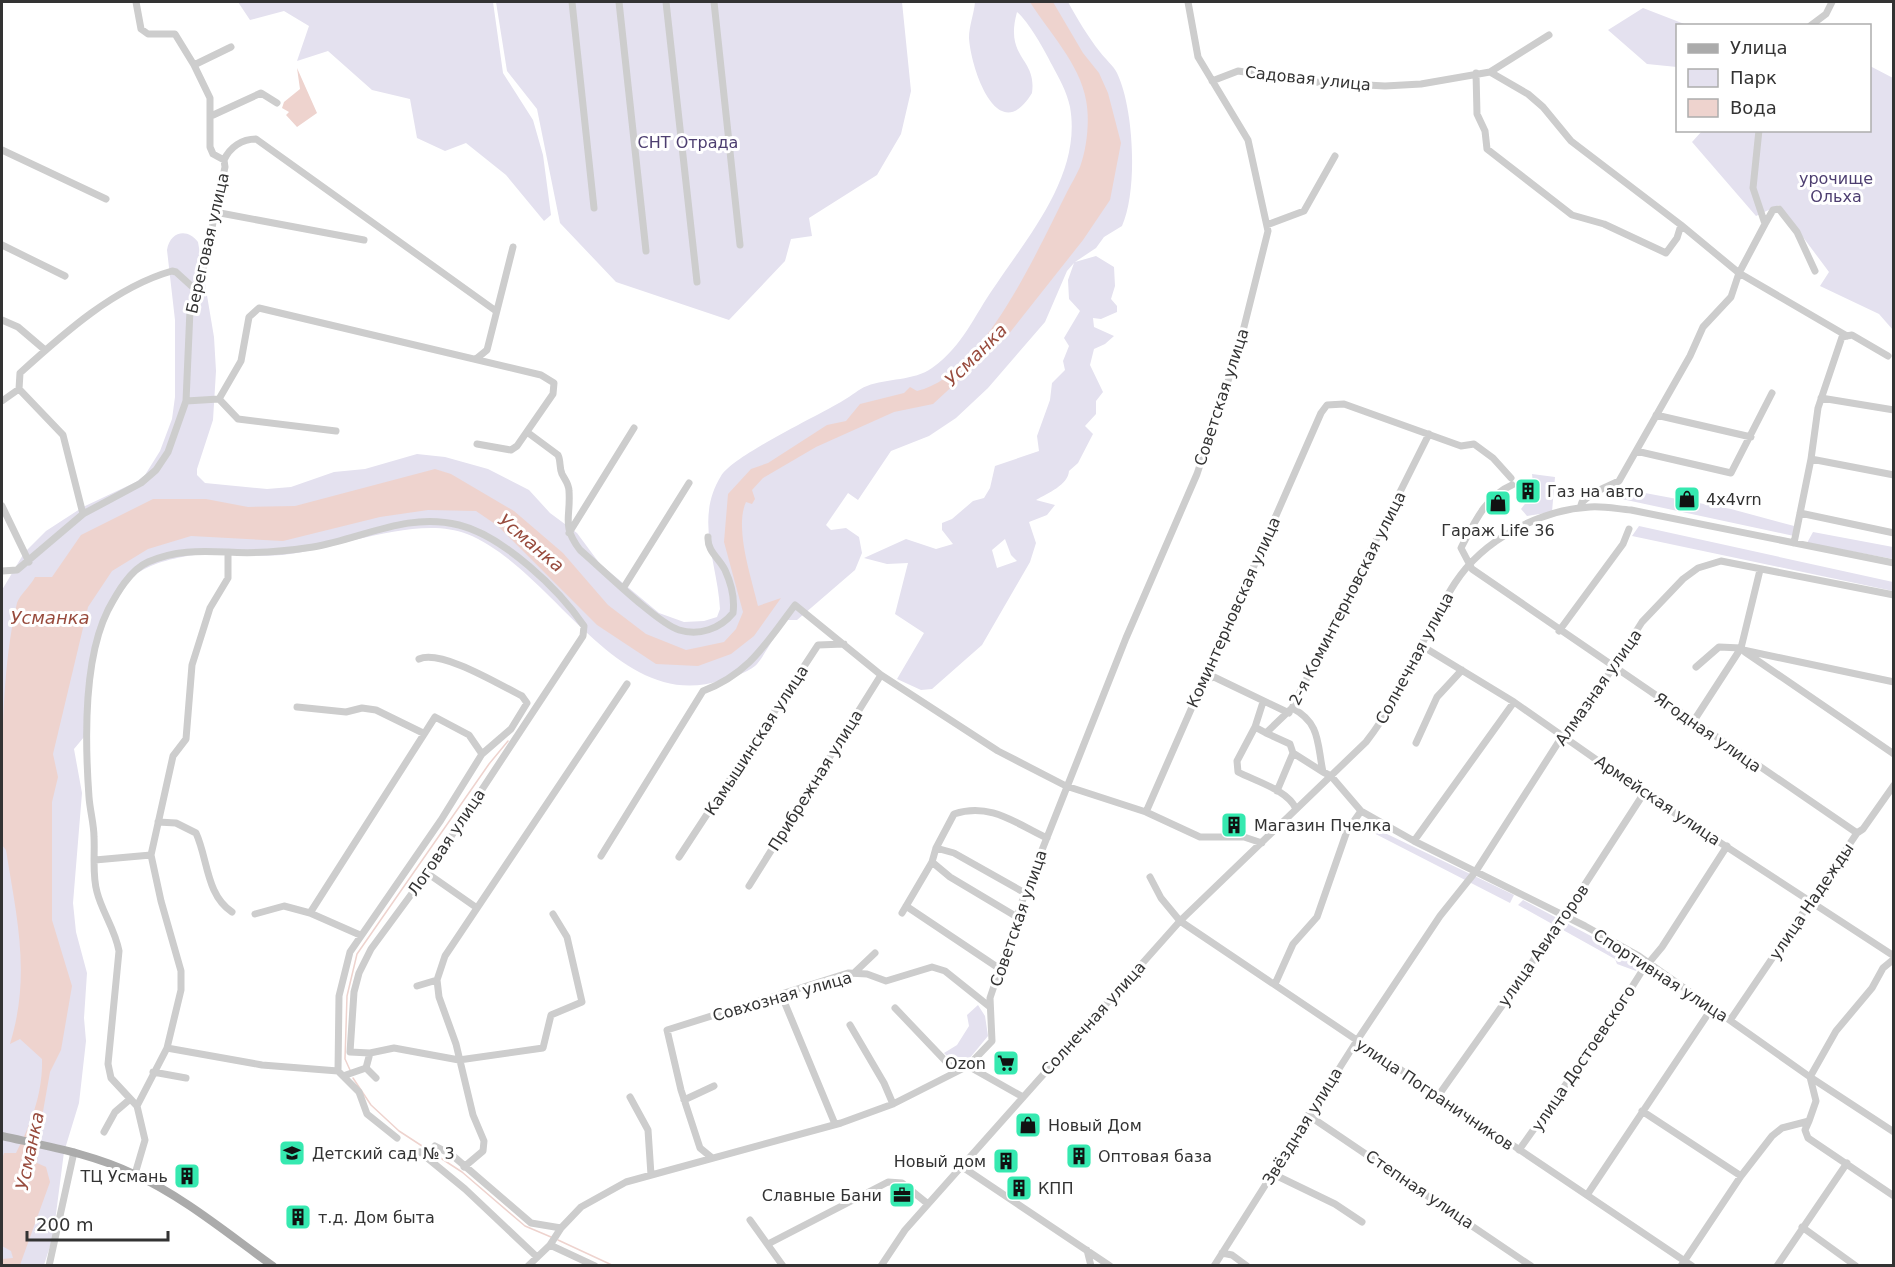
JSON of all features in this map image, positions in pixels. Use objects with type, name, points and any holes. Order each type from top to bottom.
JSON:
[{"type":"main road","points":[[2,1136],[71,1152],[135,1174],[187,1204],[273,1266]]},
{"type":"street","name":"Береговая улица","points":[[2,571],[17,570],[83,514],[141,483],[156,470],[168,452],[186,401],[190,310],[198,292],[216,212],[224,160],[213,154],[210,147],[210,98],[194,65],[175,34],[148,34],[141,29],[136,2]]},
{"type":"street","points":[[572,2],[594,208]]},
{"type":"street","points":[[619,2],[646,251]]},
{"type":"street","points":[[666,2],[697,282]]},
{"type":"street","points":[[714,2],[740,244]]},
{"type":"street","name":"Советская улица","points":[[528,1266],[550,1245],[561,1228],[581,1207],[626,1182],[835,1125],[893,1104],[969,1066],[992,1041],[990,1007],[1025,893],[1066,786],[1197,474],[1238,351],[1267,225],[1248,140],[1198,57],[1188,2]]},
{"type":"street","points":[[1813,24],[1826,14],[1832,2]]},
{"type":"street","name":"Садовая улица","points":[[1212,81],[1238,71],[1314,82],[1385,86],[1421,84],[1490,72],[1549,35]]},
{"type":"street","points":[[194,65],[231,47]]},
{"type":"street","points":[[1490,72],[1528,94],[1543,107],[1571,141],[1681,225],[1739,273],[1847,336]]},
{"type":"street","points":[[1476,73],[1477,114],[1485,131],[1487,149],[1572,215],[1604,224],[1666,253],[1677,237],[1681,225]]},
{"type":"street","points":[[211,116],[261,93],[277,103]]},
{"type":"street","points":[[1759,132],[1753,188],[1765,224]]},
{"type":"street","points":[[224,160],[229,150],[250,139],[256,139],[496,311]]},
{"type":"street","points":[[2,150],[106,199]]},
{"type":"street","points":[[1267,225],[1304,211],[1335,156]]},
{"type":"street","points":[[1580,508],[1582,502],[1593,494],[1619,481],[1703,327],[1731,297],[1739,273],[1773,210],[1779,209],[1797,232],[1815,271]]},
{"type":"street","points":[[216,212],[364,240]]},
{"type":"street","points":[[2,246],[65,276]]},
{"type":"street","points":[[476,359],[487,351],[513,248]]},
{"type":"street","points":[[83,514],[63,435],[20,389],[20,373],[45,350],[130,289],[163,273],[176,272],[198,292]]},
{"type":"street","points":[[219,399],[241,361],[249,317],[259,308],[541,375],[554,383],[553,394],[511,450],[477,444]]},
{"type":"street","points":[[2,320],[18,327],[45,350]]},
{"type":"street","points":[[1794,543],[1821,398],[1842,338],[1852,335],[1888,356]]},
{"type":"street","points":[[2,401],[20,389]]},
{"type":"street","points":[[1636,451],[1731,473],[1772,393]]},
{"type":"street","points":[[1821,398],[1893,410]]},
{"type":"street","points":[[186,401],[219,399],[238,418],[336,431]]},
{"type":"street","name":"Коминтерновская улица","points":[[1146,812],[1321,413],[1327,405],[1344,404],[1429,434]]},
{"type":"street","points":[[1656,416],[1750,437]]},
{"type":"street","points":[[569,533],[634,428]]},
{"type":"street","points":[[526,432],[558,455],[561,460],[562,473],[569,489],[567,519],[569,533],[580,550],[677,629],[690,632],[719,627],[733,613],[734,603],[725,571],[709,548],[708,537]]},
{"type":"street","points":[[1429,434],[1461,446],[1474,444],[1492,458],[1511,481],[1496,492],[1472,526],[1461,548],[1469,566]]},
{"type":"street","name":"2-я Коминтерновская улица","points":[[1266,733],[1290,711],[1429,434]]},
{"type":"street","points":[[1811,459],[1893,475]]},
{"type":"street","points":[[624,587],[689,483]]},
{"type":"street","points":[[2,506],[29,562]]},
{"type":"street","name":"Солнечная улица","points":[[880,1265],[961,1166],[1180,921],[1356,753],[1383,720],[1455,582],[1498,540],[1551,514],[1580,508],[1631,510],[1893,563]]},
{"type":"street","points":[[1800,513],[1893,533]]},
{"type":"street","name":"Логовая улица","points":[[228,552],[315,547],[423,520],[460,525],[489,538],[543,579],[584,626],[583,636],[576,648],[427,873],[371,949],[359,973],[354,992],[350,1052],[370,1053]]},
{"type":"street","points":[[1559,631],[1623,544],[1629,529]]},
{"type":"street","points":[[135,1174],[145,1140],[137,1106],[167,1048],[180,1000],[181,970],[161,901],[151,855],[172,756],[186,740],[192,665],[210,608],[228,578],[228,552],[188,550],[146,563],[131,575],[107,612],[91,672],[86,755],[96,890],[116,936],[119,951],[108,1064],[111,1078],[137,1106]]},
{"type":"street","name":"Алмазная улица","points":[[1476,871],[1563,735],[1642,622],[1683,579],[1698,568],[1721,561],[1893,595]]},
{"type":"street","name":"Ягодная улица","points":[[1469,566],[1559,631],[1857,833]]},
{"type":"street","points":[[1693,722],[1742,649],[1760,570]]},
{"type":"street","points":[[601,856],[703,691],[720,684],[752,663],[795,604],[881,675],[998,751],[1066,786],[1146,812],[1200,837],[1244,837],[1262,843]]},
{"type":"street","name":"Камышинская улица","points":[[679,857],[818,645],[844,644]]},
{"type":"street","name":"Армейская улица","points":[[1422,646],[1514,702],[1644,793],[1893,958]]},
{"type":"street","points":[[1696,667],[1719,647],[1742,649],[1893,682]]},
{"type":"street","points":[[1742,649],[1893,754]]},
{"type":"street","points":[[397,1138],[367,1114],[359,1092],[340,1073],[339,996],[350,952],[441,820],[482,754],[511,729],[527,703],[522,696],[472,671],[443,660],[424,657],[419,659]]},
{"type":"street","points":[[1416,743],[1437,697],[1462,670]]},
{"type":"street","name":"Прибрежная улица","points":[[749,885],[881,675]]},
{"type":"street","points":[[1203,680],[1214,677],[1263,702],[1305,715],[1312,723],[1323,772]]},
{"type":"street","points":[[464,1167],[483,1150],[484,1141],[437,980],[445,956],[627,684]]},
{"type":"street","points":[[1263,702],[1255,727],[1237,761],[1238,772],[1277,791],[1291,801],[1296,809]]},
{"type":"street","points":[[1414,841],[1514,702]]},
{"type":"street","points":[[297,707],[346,712],[362,708],[376,710],[423,734]]},
{"type":"street","points":[[310,913],[435,717],[469,735],[482,754]]},
{"type":"street","points":[[1255,727],[1290,744],[1293,753],[1331,776]]},
{"type":"street","points":[[1277,791],[1293,753]]},
{"type":"street","name":"Спортивная улица","points":[[1331,776],[1342,792],[1361,811],[1414,841],[1562,915],[1648,963],[1810,1077],[1893,1131]]},
{"type":"street","name":"улица Надежды","points":[[1731,1020],[1857,833],[1863,829],[1893,785]]},
{"type":"street","name":"улица Авиаторов","points":[[1438,1096],[1526,972],[1562,915],[1569,909],[1644,793]]},
{"type":"street","points":[[1275,984],[1293,944],[1317,917],[1347,831],[1361,811]]},
{"type":"street","points":[[1000,969],[904,910],[933,862],[936,848],[954,814],[998,812],[1047,838]]},
{"type":"street","points":[[158,822],[176,823],[196,833],[211,885],[226,908],[232,912]]},
{"type":"street","name":"улица Достоевского","points":[[1519,1150],[1648,963],[1662,947],[1727,846]]},
{"type":"street","points":[[936,848],[954,853],[1025,893]]},
{"type":"street","points":[[95,860],[151,855]]},
{"type":"street","points":[[933,862],[950,877],[1017,917]]},
{"type":"street","name":"Звёздная улица","points":[[1214,1266],[1356,1042],[1440,916],[1476,871]]},
{"type":"street","points":[[427,873],[477,908]]},
{"type":"street","name":"улица Пограничников","points":[[1150,878],[1161,898],[1180,921],[1275,984],[1356,1042],[1587,1195],[1683,1263],[1692,1266]]},
{"type":"street","points":[[255,914],[284,906],[310,913],[360,935]]},
{"type":"street","points":[[167,1048],[262,1065],[340,1073],[358,1072],[366,1068],[370,1053],[394,1048],[459,1060],[543,1048],[551,1015],[582,1002],[567,937],[553,914]]},
{"type":"street","points":[[854,973],[875,953]]},
{"type":"street","points":[[1893,958],[1883,968],[1872,988],[1836,1031],[1810,1077],[1816,1101],[1805,1130],[1808,1138],[1893,1196]]},
{"type":"street","points":[[864,962],[867,974]]},
{"type":"street","name":"Совхозная улица","points":[[684,1100],[667,1030],[781,994],[854,973],[867,974],[886,981],[932,967],[945,971],[990,1007]]},
{"type":"street","points":[[417,986],[437,980]]},
{"type":"street","points":[[781,994],[835,1125]]},
{"type":"street","points":[[895,1008],[955,1071]]},
{"type":"street","points":[[1587,1195],[1712,1008]]},
{"type":"street","points":[[850,1025],[884,1083],[893,1104]]},
{"type":"street","points":[[969,1066],[1023,1097]]},
{"type":"street","points":[[366,1068],[376,1078]]},
{"type":"street","points":[[153,1072],[186,1078]]},
{"type":"street","points":[[699,1161],[700,1148],[684,1100],[714,1086]]},
{"type":"street","points":[[630,1097],[648,1130],[651,1175]]},
{"type":"street","points":[[104,1132],[114,1112],[129,1100]]},
{"type":"street","points":[[1642,1111],[1741,1176]]},
{"type":"street","name":"Степная улица","points":[[1308,1115],[1531,1266]]},
{"type":"street","points":[[1683,1263],[1741,1176],[1772,1136],[1782,1128],[1809,1121]]},
{"type":"street","points":[[435,1146],[452,1155],[531,1223],[561,1228]]},
{"type":"street","points":[[700,1148],[711,1157]]},
{"type":"street","points":[[52,1262],[71,1152]]},
{"type":"street","points":[[420,1152],[465,1189],[537,1257]]},
{"type":"street","points":[[1777,1266],[1847,1163]]},
{"type":"street","points":[[961,1166],[1110,1266]]},
{"type":"street","points":[[1273,1174],[1328,1200],[1362,1222]]},
{"type":"street","points":[[768,1244],[888,1182],[902,1183],[928,1204]]},
{"type":"street","points":[[750,1220],[783,1266]]},
{"type":"street","points":[[1802,1227],[1856,1266]]},
{"type":"street","points":[[550,1245],[595,1266]]},
{"type":"street","points":[[1087,1250],[1091,1266]]},
{"type":"street","points":[[1222,1253],[1232,1256],[1247,1266]]},
{"type":"green space","points":[[238,2],[493,2],[503,73],[533,120],[543,155],[551,215],[544,221],[506,175],[466,143],[445,151],[417,138],[410,99],[372,90],[328,51],[297,61],[309,26],[284,11],[250,20]]},
{"type":"green space","name":"СНТ Отрада","points":[[496,2],[902,2],[911,91],[901,134],[877,175],[809,218],[812,236],[791,239],[785,261],[729,320],[616,282],[560,223],[537,109],[507,71]]},
{"type":"green space","points":[[975,2],[1068,2],[1091,40],[1117,73],[1127,107],[1132,150],[1130,192],[1122,226],[1104,237],[1096,248],[1075,262],[1096,256],[1114,267],[1115,286],[1111,299],[1117,306],[1117,312],[1101,319],[1093,318],[1094,327],[1114,336],[1105,344],[1094,349],[1090,365],[1103,392],[1096,401],[1096,414],[1085,426],[1093,434],[1078,463],[1069,471],[1065,480],[1057,488],[1036,500],[1055,505],[1047,515],[1029,522],[1036,543],[1030,562],[982,645],[932,689],[921,690],[897,679],[924,633],[895,614],[908,563],[887,564],[864,558],[906,539],[936,549],[953,544],[942,530],[942,523],[952,519],[973,501],[984,498],[990,488],[995,466],[1039,451],[1037,436],[1050,400],[1052,383],[1065,370],[1063,361],[1069,346],[1064,338],[1080,311],[1069,299],[1068,280],[1074,263],[1067,271],[1045,322],[988,388],[956,418],[929,436],[891,451],[858,500],[848,493],[826,525],[831,530],[846,528],[859,537],[862,553],[855,570],[797,620],[785,620],[758,663],[744,673],[735,676],[684,685],[650,677],[618,659],[587,633],[528,576],[498,552],[467,534],[447,529],[424,528],[400,531],[282,555],[194,555],[158,563],[144,569],[125,584],[114,599],[106,616],[99,636],[91,677],[84,737],[74,749],[82,793],[73,903],[76,932],[87,973],[84,1018],[86,1041],[79,1103],[64,1152],[53,1237],[44,1265],[2,1266],[2,590],[24,553],[46,531],[83,507],[136,482],[145,475],[160,451],[172,419],[175,397],[175,320],[167,250],[175,235],[185,233],[198,242],[214,337],[216,371],[213,420],[197,469],[197,475],[205,483],[267,489],[291,487],[334,472],[365,469],[417,454],[445,457],[488,469],[529,490],[550,513],[577,533],[600,564],[659,613],[684,622],[704,621],[717,617],[720,609],[708,525],[713,492],[721,476],[729,467],[759,447],[864,387],[917,375],[932,368],[943,359],[960,340],[1037,225],[1061,180],[1072,132],[1070,107],[1060,80],[1036,37],[1017,12],[1014,27],[1015,39],[1017,49],[1030,72],[1032,93],[1020,108],[1008,112],[998,108],[988,98],[981,84],[971,52],[969,34]],"holes":[[[1005,539],[1011,555],[1017,561],[997,568],[992,550]]]},
{"type":"green space","points":[[1643,8],[1684,24],[1676,24],[1676,67],[1647,64],[1608,30]]},
{"type":"green space","name":"урочище Ольха","points":[[1871,67],[1893,78],[1893,330],[1879,314],[1820,286],[1829,272],[1779,205],[1756,216],[1692,142],[1701,132],[1871,132]]},
{"type":"green space","points":[[1532,474],[1555,477],[1552,512],[1527,516],[1521,509],[1534,492]]},
{"type":"green space","points":[[1618,488],[1731,509],[1798,527],[1794,536],[1617,498]]},
{"type":"green space","points":[[1639,526],[1893,582],[1893,591],[1632,536]]},
{"type":"green space","points":[[1813,532],[1893,547],[1893,559],[1807,543]]},
{"type":"green space","points":[[1362,822],[1514,895],[1510,903],[1358,825]]},
{"type":"green space","points":[[1523,900],[1640,962],[1636,971],[1617,964],[1615,959],[1518,905]]},
{"type":"green space","points":[[978,1005],[985,1016],[988,1036],[969,1059],[958,1067],[944,1053],[957,1045],[969,1026],[967,1015]]},
{"type":"water","name":"Усманка","points":[[1030,2],[1053,2],[1083,53],[1099,73],[1108,93],[1121,143],[1110,200],[1083,240],[1008,335],[933,404],[894,412],[816,447],[763,478],[752,490],[755,499],[752,504],[746,502],[742,525],[745,554],[758,606],[781,598],[754,636],[731,654],[698,666],[656,664],[597,625],[498,526],[476,511],[428,510],[380,517],[283,541],[191,536],[148,549],[112,571],[88,607],[53,754],[58,777],[52,802],[52,920],[72,986],[61,1050],[50,1072],[39,1134],[37,1163],[46,1167],[50,1182],[20,1265],[2,1265],[2,1259],[13,1258],[11,1251],[2,1246],[2,1159],[4,1153],[16,1153],[35,1108],[42,1072],[42,1059],[20,1039],[10,1044],[20,994],[21,970],[18,924],[6,850],[2,845],[3,722],[7,660],[17,603],[35,577],[52,577],[81,535],[153,499],[206,499],[248,507],[295,506],[435,469],[451,474],[514,511],[563,553],[608,605],[646,634],[686,650],[724,642],[736,629],[743,612],[724,542],[728,494],[751,469],[768,463],[827,425],[846,421],[860,404],[904,393],[910,387],[917,391],[941,380],[964,361],[986,336],[1025,275],[1078,170],[1088,125],[1083,87],[1062,48]]},
{"type":"water","points":[[297,68],[317,113],[297,127],[286,115],[289,112],[282,108],[284,102],[300,89]]},
{"type":"waterway","points":[[350,1070],[345,1059],[347,996],[357,954],[489,764],[508,741]]},
{"type":"waterway","points":[[353,1078],[371,1105],[399,1131],[462,1172],[525,1226],[551,1237]]},
{"type":"waterway","points":[[558,1240],[614,1266]]},
{"type":"place","name":"Газ на авто","points":[[1528,491]]},
{"type":"place","name":"4x4vrn","points":[[1687,499]]},
{"type":"place","name":"Гараж Life 36","points":[[1498,503]]},
{"type":"place","name":"Магазин Пчелка","points":[[1234,825]]},
{"type":"place","name":"Ozon","points":[[1006,1063]]},
{"type":"place","name":"Новый Дом","points":[[1028,1125]]},
{"type":"place","name":"Детский сад № 3","points":[[292,1153]]},
{"type":"place","name":"Оптовая база","points":[[1079,1156]]},
{"type":"place","name":"Новый дом","points":[[1006,1161]]},
{"type":"place","name":"ТЦ Усмань","points":[[187,1176]]},
{"type":"place","name":"КПП","points":[[1019,1188]]},
{"type":"place","name":"Славные Бани","points":[[902,1195]]},
{"type":"place","name":"т.д. Дом быта","points":[[298,1217]]}]
